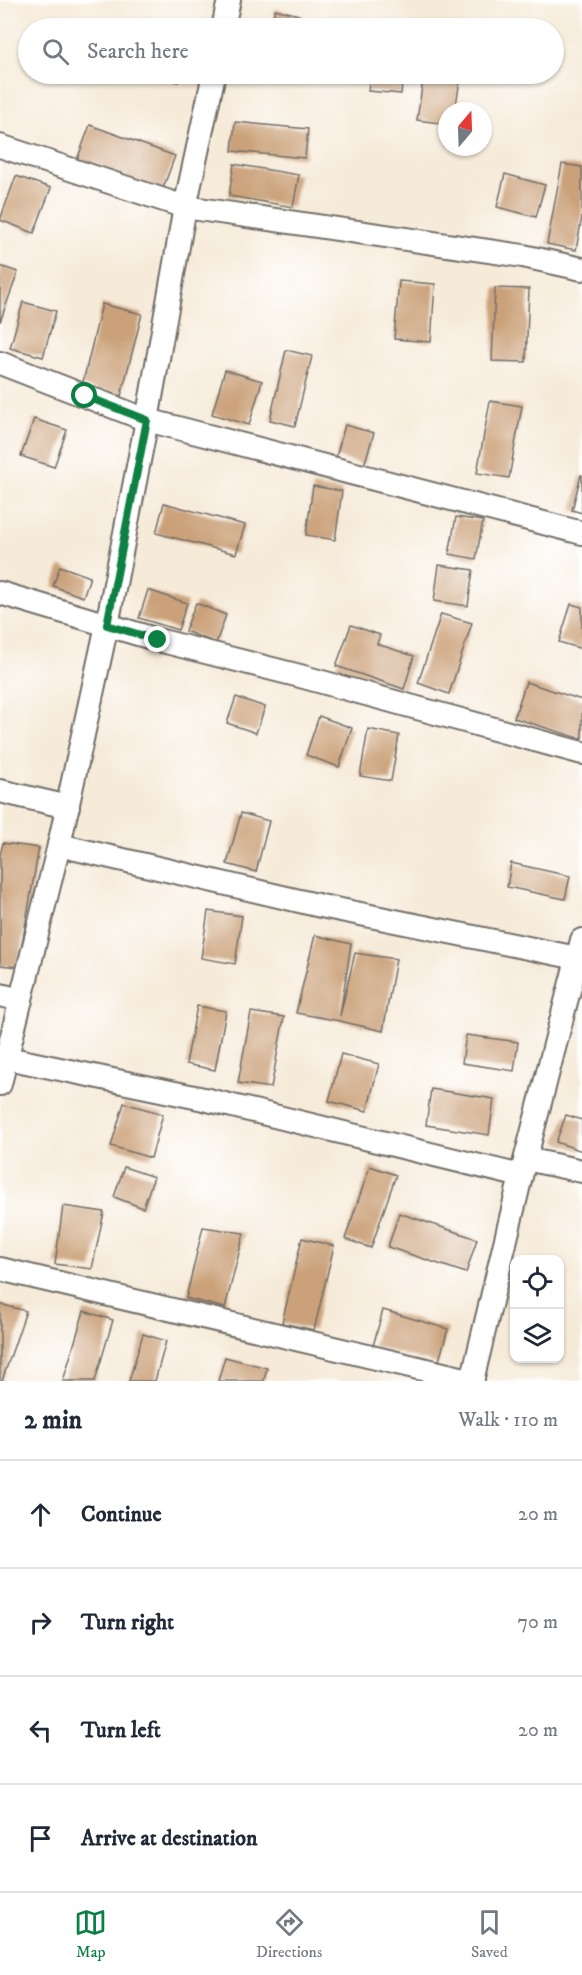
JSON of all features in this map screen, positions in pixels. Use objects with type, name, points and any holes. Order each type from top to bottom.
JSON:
[{"type":"street","points":[[225,18],[229,0]]},
{"type":"street","points":[[0,1084],[7,1058],[10,998],[59,845],[107,625],[185,207],[211,84]]},
{"type":"street","points":[[0,146],[185,207],[523,256],[582,269]]},
{"type":"street","points":[[0,363],[147,420],[582,533]]},
{"type":"street","points":[[0,593],[107,625],[582,753]]},
{"type":"street","points":[[0,791],[68,807]]},
{"type":"street","points":[[0,1269],[473,1381],[523,1167],[580,949],[321,906],[59,845]]},
{"type":"street","points":[[7,1058],[523,1167],[582,1171]]},
{"type":"building","points":[[275,9],[299,15],[298,18],[273,18]]},
{"type":"building","points":[[369,84],[402,84],[401,94],[368,91]]},
{"type":"building","points":[[422,84],[459,84],[456,102],[438,102],[438,123],[417,120]]},
{"type":"building","points":[[235,122],[308,129],[305,158],[232,151]]},
{"type":"building","points":[[90,125],[175,156],[162,191],[77,160]]},
{"type":"building","points":[[234,164],[299,175],[293,207],[229,196]]},
{"type":"building","points":[[562,164],[582,167],[582,217],[576,250],[547,244]]},
{"type":"building","points":[[505,174],[545,185],[536,217],[497,207]]},
{"type":"building","points":[[16,176],[51,188],[34,233],[0,220]]},
{"type":"building","points":[[0,266],[18,272],[0,322]]},
{"type":"building","points":[[399,281],[435,284],[431,342],[394,339]]},
{"type":"building","points":[[495,288],[529,289],[526,362],[492,361]]},
{"type":"building","points":[[23,302],[56,311],[43,357],[10,348]]},
{"type":"building","points":[[102,304],[142,314],[121,396],[82,386]]},
{"type":"building","points":[[286,350],[312,356],[295,426],[270,420]]},
{"type":"building","points":[[225,370],[262,381],[249,425],[212,414]]},
{"type":"building","points":[[490,401],[522,406],[509,478],[477,473]]},
{"type":"building","points":[[34,419],[67,430],[54,467],[21,456]]},
{"type":"building","points":[[345,425],[374,433],[364,465],[336,457]]},
{"type":"building","points":[[582,475],[582,513],[572,510]]},
{"type":"building","points":[[313,486],[342,491],[335,540],[306,535]]},
{"type":"building","points":[[164,503],[245,525],[236,554],[156,533]]},
{"type":"building","points":[[456,517],[483,521],[476,559],[449,554]]},
{"type":"building","points":[[439,565],[473,570],[468,606],[434,601]]},
{"type":"building","points":[[60,566],[90,577],[83,597],[53,586]]},
{"type":"building","points":[[148,590],[187,603],[178,630],[139,618]]},
{"type":"building","points":[[196,603],[226,615],[216,643],[185,631]]},
{"type":"building","points":[[571,604],[582,607],[582,649],[559,642]]},
{"type":"building","points":[[441,614],[472,623],[449,694],[418,683]]},
{"type":"building","points":[[351,625],[380,635],[377,644],[414,656],[404,689],[336,666]]},
{"type":"building","points":[[526,682],[582,700],[582,739],[514,718]]},
{"type":"building","points":[[236,697],[265,707],[256,733],[227,723]]},
{"type":"building","points":[[319,716],[352,728],[339,767],[306,755]]},
{"type":"building","points":[[368,729],[399,735],[391,781],[360,776]]},
{"type":"building","points":[[241,813],[269,821],[256,872],[227,864]]},
{"type":"building","points":[[3,843],[39,848],[18,967],[0,965],[0,855]]},
{"type":"building","points":[[511,863],[570,876],[565,899],[507,887]]},
{"type":"building","points":[[208,911],[242,916],[235,964],[201,958]]},
{"type":"building","points":[[315,935],[351,944],[340,1016],[355,953],[396,959],[383,1031],[296,1013]]},
{"type":"building","points":[[197,1006],[226,1011],[215,1070],[186,1064]]},
{"type":"building","points":[[251,1012],[284,1017],[271,1088],[238,1083]]},
{"type":"building","points":[[466,1035],[518,1042],[514,1071],[462,1063]]},
{"type":"building","points":[[341,1054],[379,1064],[367,1111],[329,1101]]},
{"type":"building","points":[[431,1089],[494,1099],[489,1135],[426,1125]]},
{"type":"building","points":[[124,1103],[163,1114],[151,1158],[111,1146]]},
{"type":"building","points":[[566,1115],[582,1120],[582,1151],[556,1142]]},
{"type":"building","points":[[370,1166],[396,1175],[371,1248],[345,1239]]},
{"type":"building","points":[[124,1167],[154,1177],[143,1208],[114,1197]]},
{"type":"building","points":[[63,1206],[104,1212],[92,1269],[55,1264]]},
{"type":"building","points":[[399,1213],[477,1239],[466,1273],[388,1247]]},
{"type":"building","points":[[203,1227],[244,1233],[225,1308],[186,1298]]},
{"type":"building","points":[[302,1238],[334,1246],[314,1330],[282,1323]]},
{"type":"building","points":[[0,1304],[26,1311],[2,1381],[0,1381]]},
{"type":"building","points":[[383,1310],[448,1329],[438,1364],[373,1346]]},
{"type":"building","points":[[84,1311],[113,1320],[95,1381],[63,1381]]},
{"type":"building","points":[[143,1334],[166,1341],[155,1381],[129,1381]]},
{"type":"building","points":[[225,1357],[267,1368],[264,1381],[218,1381]]},
{"type":"route","points":[[85,396],[147,420],[107,625],[158,640]]}]
